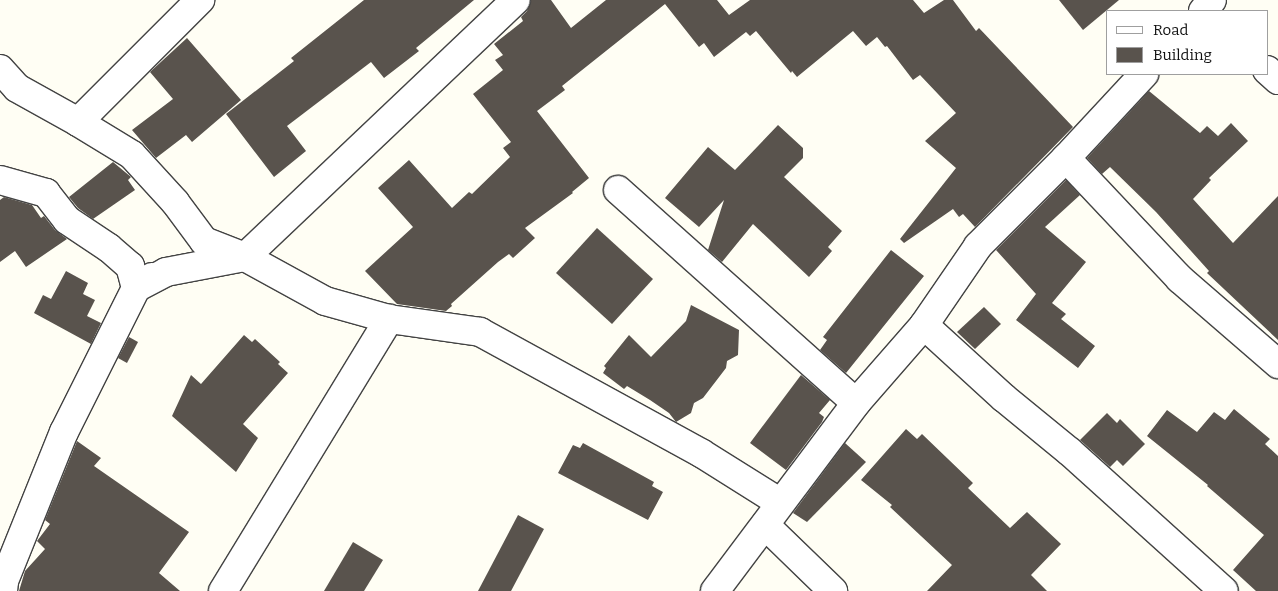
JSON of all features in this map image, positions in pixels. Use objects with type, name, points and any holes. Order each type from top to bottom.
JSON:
[{"type":"street","points":[[78,122],[200,0]]},
{"type":"street","points":[[136,288],[166,272],[245,257],[516,0]]},
{"type":"street","points":[[1204,10],[1212,0]]},
{"type":"street","points":[[0,69],[17,88],[132,155],[175,202],[204,241],[245,257],[325,301],[388,319],[480,332],[701,453],[772,514],[833,591]]},
{"type":"street","points":[[1268,71],[1278,80]]},
{"type":"street","points":[[715,591],[856,403],[924,325],[978,246],[1066,158],[1143,75]]},
{"type":"street","points":[[1066,158],[1180,279],[1278,364]]},
{"type":"street","points":[[0,180],[46,193],[67,220],[109,248],[130,266],[136,288]]},
{"type":"street","points":[[618,190],[856,403]]},
{"type":"street","points":[[3,591],[4,581],[64,432],[136,288],[204,241]]},
{"type":"street","points":[[223,591],[388,319]]},
{"type":"street","points":[[924,325],[1004,398],[1070,452],[1224,591]]},
{"type":"building","points":[[364,0],[474,0],[416,48],[419,51],[384,78],[371,62],[287,126],[306,151],[274,177],[226,114],[294,61],[291,58]]},
{"type":"building","points":[[531,0],[551,0],[571,28],[606,0],[717,0],[729,15],[750,0],[913,0],[924,13],[944,0],[953,0],[976,31],[979,28],[1073,127],[975,227],[963,214],[959,217],[953,209],[904,243],[900,239],[956,168],[925,141],[956,113],[920,75],[913,80],[887,46],[885,47],[877,37],[866,46],[853,31],[797,77],[792,71],[791,73],[756,31],[750,36],[746,32],[714,57],[704,43],[699,47],[665,4],[562,86],[565,90],[537,111],[589,178],[573,193],[525,228],[535,238],[513,258],[509,254],[498,262],[451,304],[452,306],[446,311],[397,304],[365,271],[413,227],[378,188],[409,160],[452,208],[469,192],[472,194],[510,157],[503,148],[511,142],[473,94],[503,70],[495,60],[503,55],[494,44],[523,21],[521,17],[527,11]]},
{"type":"building","points":[[1059,0],[1119,0],[1106,10],[1083,30]]},
{"type":"building","points":[[187,38],[241,100],[192,142],[186,135],[156,158],[132,130],[173,99],[150,72]]},
{"type":"building","points":[[1149,91],[1200,133],[1207,126],[1218,136],[1231,123],[1248,141],[1209,178],[1211,180],[1193,199],[1233,243],[1278,196],[1278,340],[1207,273],[1209,271],[1156,212],[1110,167],[1102,174],[1087,158]]},
{"type":"building","points":[[778,125],[803,148],[803,158],[784,177],[842,231],[828,247],[832,251],[809,277],[753,224],[722,262],[708,250],[724,200],[699,227],[665,198],[708,147],[735,170]]},
{"type":"building","points":[[113,162],[131,177],[128,180],[135,190],[93,219],[78,208],[69,197]]},
{"type":"building","points":[[1066,180],[1080,195],[1045,227],[1086,262],[1052,303],[1066,314],[1061,319],[1095,346],[1078,368],[1016,320],[1036,294],[996,250]]},
{"type":"building","points":[[4,197],[32,205],[41,218],[44,216],[55,230],[67,239],[26,267],[15,251],[0,262],[0,200]]},
{"type":"building","points":[[597,228],[653,279],[612,324],[556,273]]},
{"type":"building","points":[[891,250],[924,276],[846,373],[820,350],[827,340],[823,337]]},
{"type":"building","points":[[66,271],[88,283],[83,294],[95,300],[87,316],[101,323],[91,344],[34,313],[43,295],[51,299]]},
{"type":"building","points":[[691,305],[739,330],[738,355],[727,361],[726,368],[703,398],[694,403],[691,413],[676,422],[669,413],[650,400],[627,386],[624,389],[603,373],[606,368],[604,366],[629,335],[651,357],[686,321]]},
{"type":"building","points":[[984,307],[1001,324],[975,349],[957,332]]},
{"type":"building","points":[[244,335],[252,342],[255,339],[280,362],[278,364],[288,373],[243,424],[258,438],[236,472],[172,416],[191,375],[201,384]]},
{"type":"building","points":[[129,337],[138,342],[127,363],[118,358]]},
{"type":"building","points":[[801,375],[830,400],[819,413],[824,417],[822,422],[786,470],[750,443]]},
{"type":"building","points":[[1234,409],[1270,439],[1265,444],[1278,456],[1278,591],[1256,591],[1233,570],[1264,535],[1208,485],[1147,436],[1167,410],[1197,432],[1214,412],[1225,420]]},
{"type":"building","points":[[1107,413],[1117,423],[1120,419],[1145,444],[1123,466],[1117,460],[1110,467],[1080,440]]},
{"type":"building","points":[[906,429],[917,439],[922,434],[973,483],[968,488],[1010,528],[1027,512],[1061,544],[1031,575],[1047,591],[927,591],[952,565],[890,507],[892,505],[861,480]]},
{"type":"building","points":[[77,441],[101,458],[94,466],[189,532],[159,573],[180,591],[19,591],[25,571],[45,549],[37,541],[50,524],[45,520]]},
{"type":"building","points":[[583,443],[654,482],[652,486],[663,492],[648,520],[558,473],[573,445],[580,448]]},
{"type":"building","points":[[845,443],[866,462],[807,522],[793,513]]},
{"type":"building","points":[[518,515],[544,529],[511,591],[478,591]]},
{"type":"building","points":[[353,542],[383,560],[364,591],[324,591]]}]
